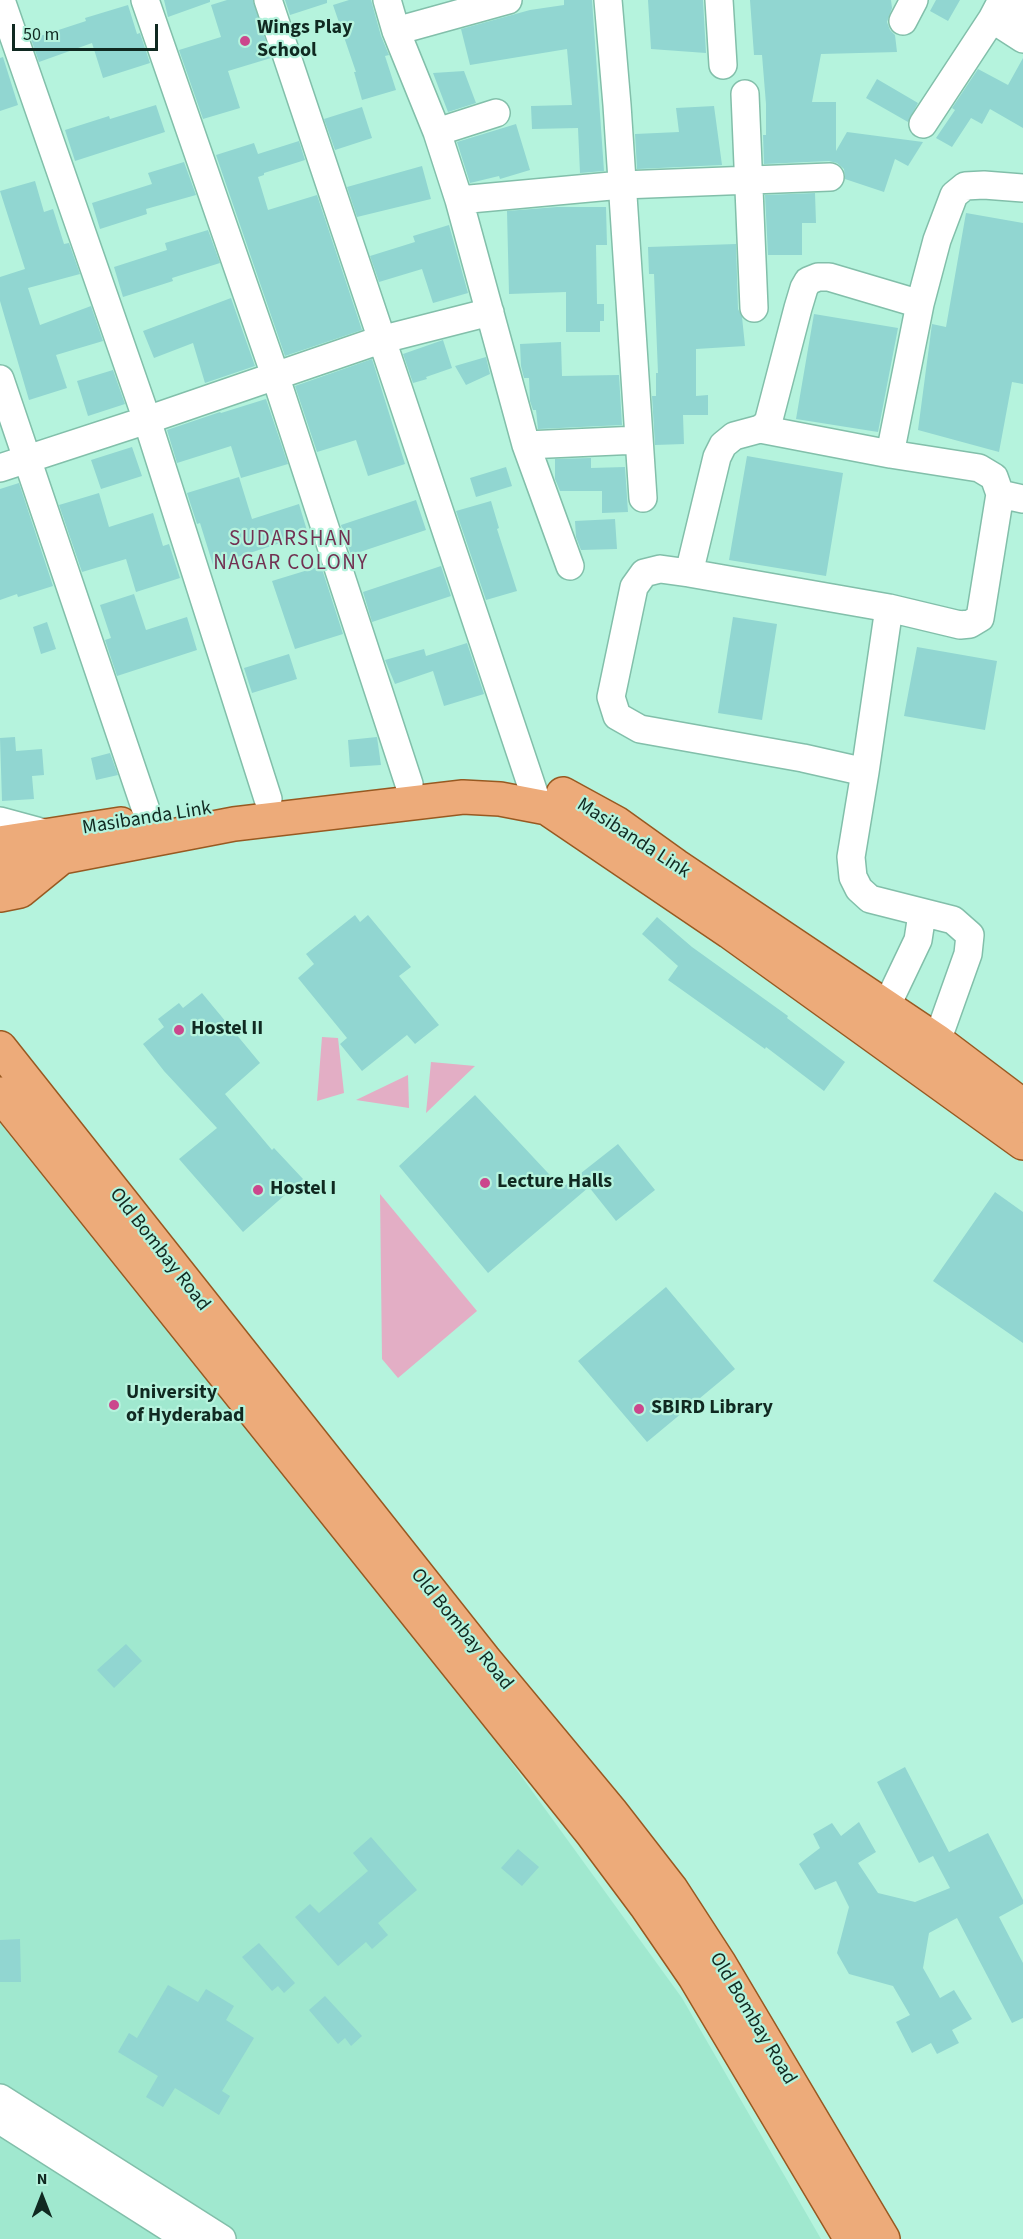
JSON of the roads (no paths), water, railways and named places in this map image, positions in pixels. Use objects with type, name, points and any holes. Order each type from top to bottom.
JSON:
[{"type":"main road","name":"Masibanda Link","points":[[0,843],[57,846],[149,819],[268,799],[471,778],[534,793],[555,790],[606,818],[633,850],[938,1041],[1023,1106]]},
{"type":"main road","points":[[0,869],[57,846],[453,798],[500,799],[534,793]]},
{"type":"main road","points":[[0,896],[20,891],[57,846]]},
{"type":"main road","points":[[633,850],[730,932],[1023,1143]]},
{"type":"main road","name":"Old Bombay Road","points":[[0,1048],[461,1631],[612,1813],[671,1889],[719,1963],[883,2239]]},
{"type":"main road","name":"Old Bombay Road","points":[[0,1094],[591,1832],[633,1888],[695,1977],[851,2239]]},
{"type":"street","points":[[1,0],[147,420],[268,799]]},
{"type":"street","points":[[145,0],[275,375],[410,784]]},
{"type":"street","points":[[268,0],[380,340],[534,793]]},
{"type":"street","points":[[387,0],[396,31],[437,132],[459,200],[526,445],[570,566]]},
{"type":"street","points":[[396,31],[508,0]]},
{"type":"street","points":[[608,0],[643,498]]},
{"type":"street","points":[[719,0],[723,65]]},
{"type":"street","points":[[999,6],[1023,13]]},
{"type":"street","points":[[999,6],[1023,39]]},
{"type":"street","points":[[923,124],[999,6]]},
{"type":"street","points":[[745,94],[754,308]]},
{"type":"street","points":[[437,132],[496,113]]},
{"type":"street","points":[[459,200],[622,185],[830,177]]},
{"type":"street","points":[[890,454],[920,304],[937,240],[954,195],[965,186],[1023,188]]},
{"type":"street","points":[[689,573],[717,457],[723,445],[734,436],[760,429],[768,423],[798,308],[808,281],[818,277],[829,277],[920,304]]},
{"type":"street","points":[[0,468],[380,340],[490,312]]},
{"type":"street","points":[[0,379],[149,819]]},
{"type":"street","points":[[760,429],[890,454],[979,468],[994,477],[1011,496],[980,618],[970,624],[960,626],[889,608],[660,569],[644,573],[634,587],[610,697],[617,716],[640,729],[803,758],[866,772]]},
{"type":"street","points":[[526,445],[639,440]]},
{"type":"street","points":[[889,608],[866,772],[851,857],[852,877],[859,890],[870,899],[953,920],[970,935],[968,954],[938,1041]]},
{"type":"street","points":[[0,821],[57,846]]},
{"type":"street","points":[[886,1007],[918,940],[922,914]]},
{"type":"street","points":[[0,2098],[65,2150],[187,2239]]},
{"type":"street","points":[[0,2120],[65,2150],[222,2239]]},
{"type":"place","name":"Wings Play School","points":[[245,41]]},
{"type":"place","name":"Hostel II","points":[[179,1030]]},
{"type":"place","name":"Lecture Halls","points":[[485,1183]]},
{"type":"place","name":"Hostel I","points":[[258,1190]]},
{"type":"place","name":"University of Hyderabad","points":[[114,1405]]},
{"type":"place","name":"SBIRD Library","points":[[639,1409]]},
{"type":"district","name":"SUDARSHAN NAGAR COLONY","points":[[291,552]]}]
